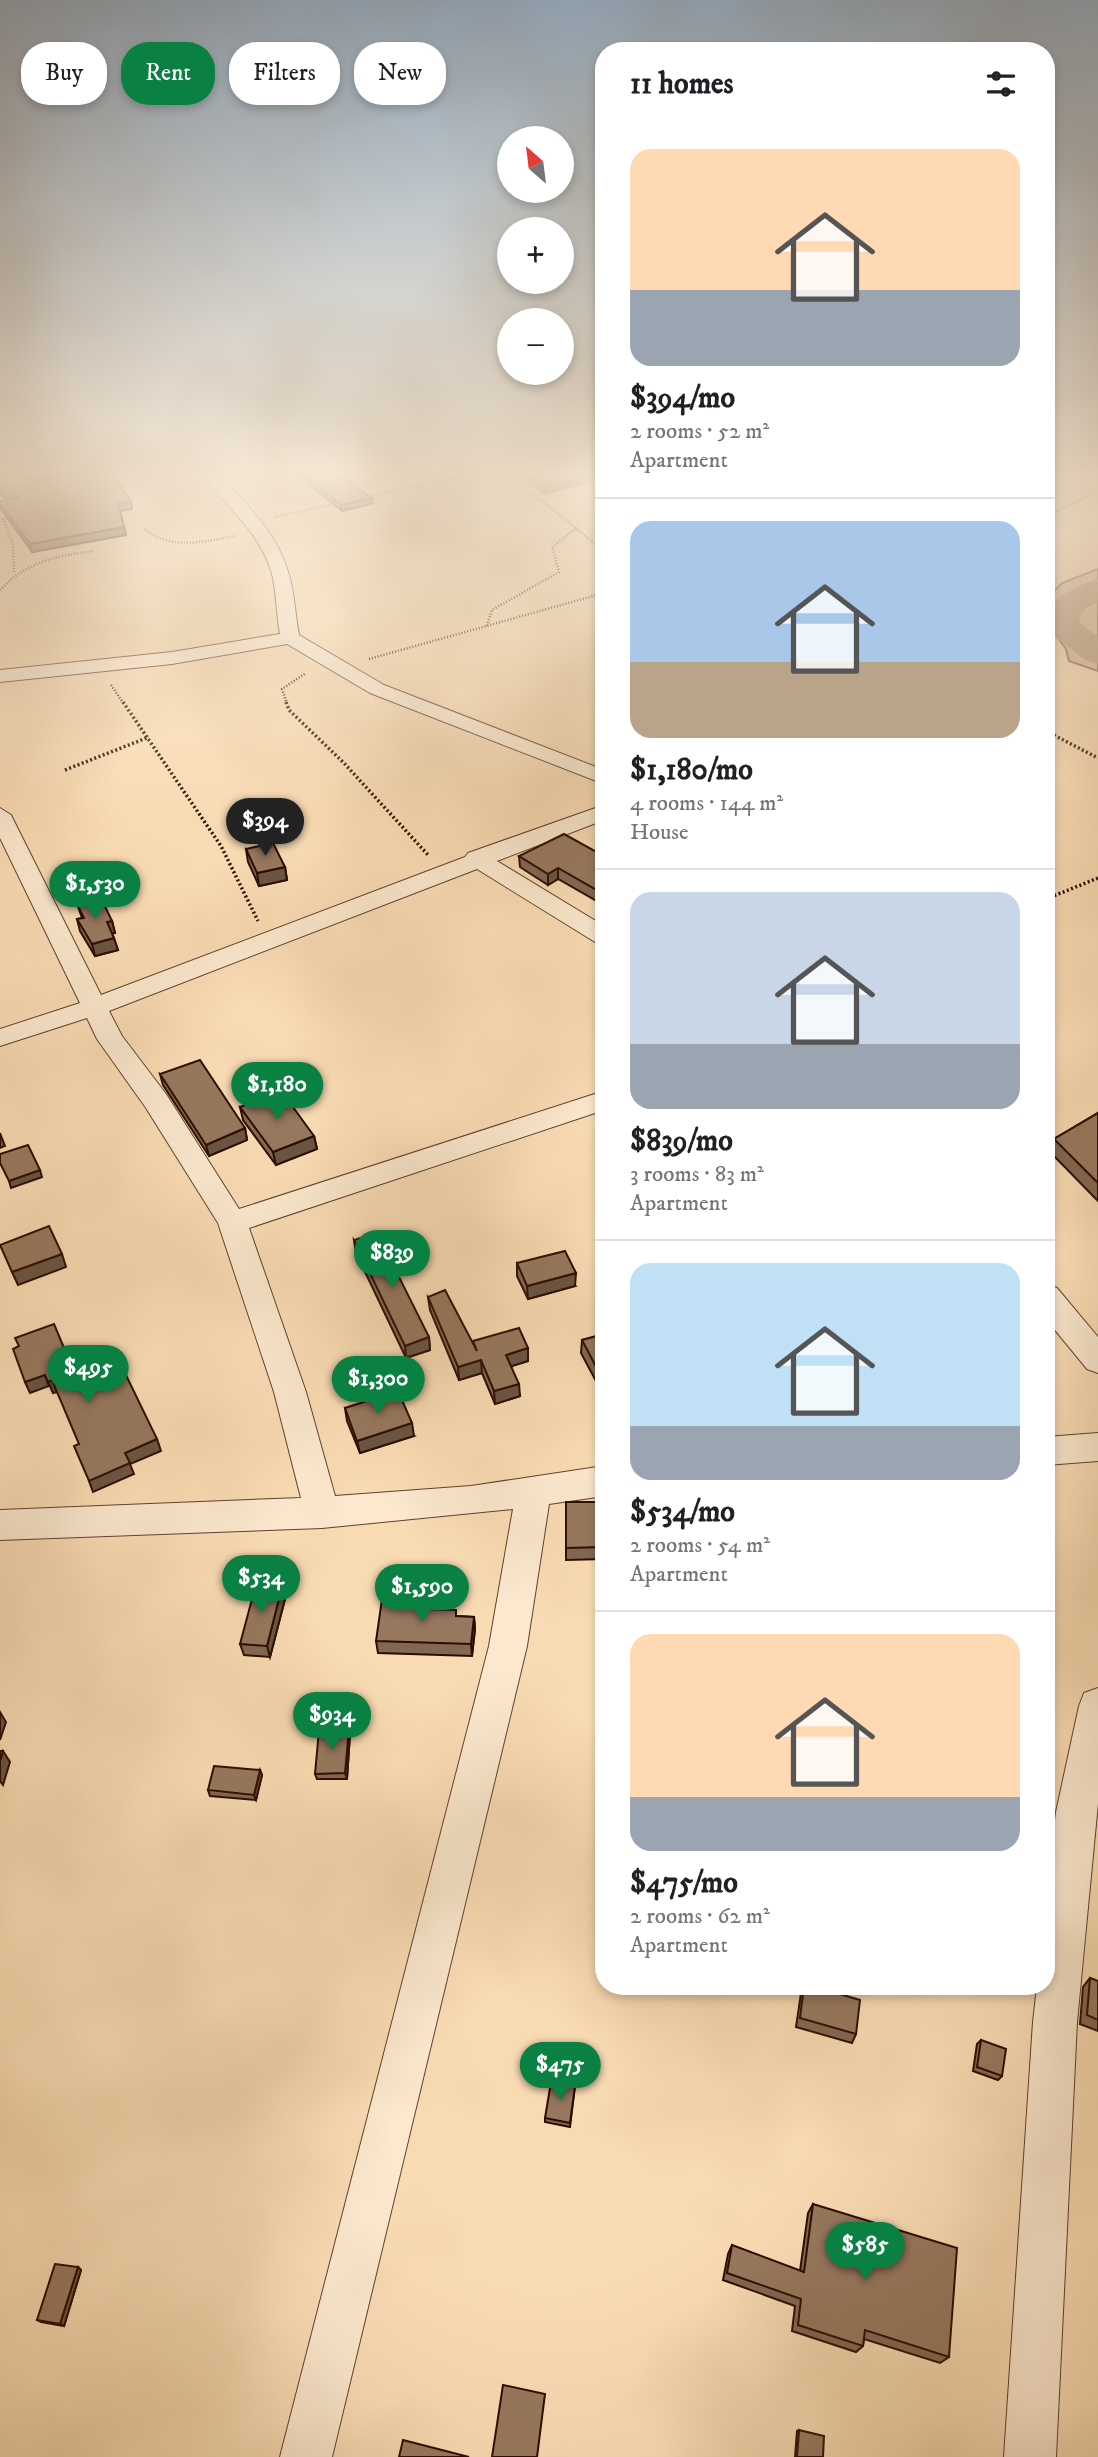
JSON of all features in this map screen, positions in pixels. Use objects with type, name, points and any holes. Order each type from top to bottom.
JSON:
[{"type":"street","points":[[281,587],[290,638]]},
{"type":"street","points":[[0,676],[98,668],[290,638],[338,668],[419,707],[595,775]]},
{"type":"street","points":[[0,815],[92,1008],[232,1222],[290,1392],[322,1513]]},
{"type":"street","points":[[0,1038],[92,1008],[595,815]]},
{"type":"street","points":[[476,859],[595,932]]},
{"type":"street","points":[[232,1222],[289,1206],[595,1103]]},
{"type":"street","points":[[1055,1307],[1098,1360]]},
{"type":"street","points":[[1055,1450],[1098,1447]]},
{"type":"street","points":[[0,1525],[322,1513],[471,1501],[595,1482]]},
{"type":"street","points":[[306,2457],[508,1646],[534,1491]]},
{"type":"street","points":[[1030,2457],[1055,2022],[1076,1812],[1098,1706]]},
{"type":"path","points":[[487,627],[492,610],[533,587]]},
{"type":"path","points":[[445,872],[343,762],[289,710],[282,689],[309,671],[338,668],[595,596]]},
{"type":"path","points":[[98,668],[149,737],[221,846],[268,940]]},
{"type":"path","points":[[1055,736],[1098,758]]},
{"type":"path","points":[[65,770],[149,737]]},
{"type":"path","points":[[1055,896],[1098,878]]},
{"type":"shaded area","points":[[1058,587],[1098,587],[1098,671],[1069,661],[1066,649],[1055,634],[1055,590]]},
{"type":"building","points":[[564,834],[595,851],[595,889],[558,868],[548,874],[519,856]]},
{"type":"building","points":[[273,843],[285,867],[257,873],[246,849]]},
{"type":"building","points":[[101,898],[112,921],[107,922],[114,938],[92,944],[77,919],[84,918],[77,904]]},
{"type":"building","points":[[200,1060],[245,1128],[206,1145],[160,1074]]},
{"type":"building","points":[[282,1092],[314,1136],[273,1152],[240,1107]]},
{"type":"building","points":[[1098,1113],[1098,1183],[1055,1140]]},
{"type":"building","points":[[28,1145],[40,1170],[9,1181],[0,1163],[0,1154]]},
{"type":"building","points":[[49,1226],[62,1254],[12,1272],[0,1245]]},
{"type":"building","points":[[377,1233],[429,1337],[405,1346],[354,1240]]},
{"type":"building","points":[[565,1251],[576,1273],[527,1286],[517,1263]]},
{"type":"building","points":[[445,1290],[477,1351],[473,1341],[519,1328],[528,1348],[506,1355],[519,1384],[494,1391],[481,1360],[458,1367],[428,1297]]},
{"type":"building","points":[[54,1324],[82,1391],[125,1373],[157,1439],[125,1453],[130,1463],[89,1481],[74,1446],[79,1444],[52,1380],[48,1382],[45,1375],[25,1382],[13,1349],[19,1346],[15,1338]]},
{"type":"building","points":[[595,1336],[595,1365],[582,1340]]},
{"type":"building","points":[[398,1391],[412,1423],[357,1441],[345,1408]]},
{"type":"building","points":[[566,1502],[595,1502],[595,1547],[566,1548]]},
{"type":"building","points":[[256,1584],[282,1587],[267,1646],[240,1644]]},
{"type":"building","points":[[382,1599],[426,1600],[425,1609],[456,1610],[456,1616],[474,1617],[471,1644],[376,1641]]},
{"type":"building","points":[[349,1729],[345,1773],[315,1774],[319,1730]]},
{"type":"building","points":[[214,1766],[260,1770],[254,1795],[208,1790]]},
{"type":"building","points":[[1090,1978],[1098,1981],[1098,2020],[1087,2015]]},
{"type":"building","points":[[803,1995],[843,1995],[860,2000],[856,2034],[800,2018]]},
{"type":"building","points":[[981,2040],[1006,2049],[1002,2076],[977,2067]]},
{"type":"building","points":[[551,2082],[575,2086],[570,2123],[545,2118]]},
{"type":"building","points":[[813,2204],[957,2248],[949,2357],[865,2330],[863,2346],[798,2325],[801,2299],[727,2273],[732,2245],[804,2272]]},
{"type":"building","points":[[55,2264],[78,2267],[60,2324],[37,2320]]},
{"type":"building","points":[[503,2385],[545,2394],[537,2457],[492,2457]]},
{"type":"building","points":[[799,2430],[824,2436],[823,2457],[797,2457]]},
{"type":"building","points":[[403,2440],[469,2457],[399,2457]]},
{"type":"waterway","points":[[1098,589],[1072,602],[1062,618],[1064,627],[1098,654]]}]
